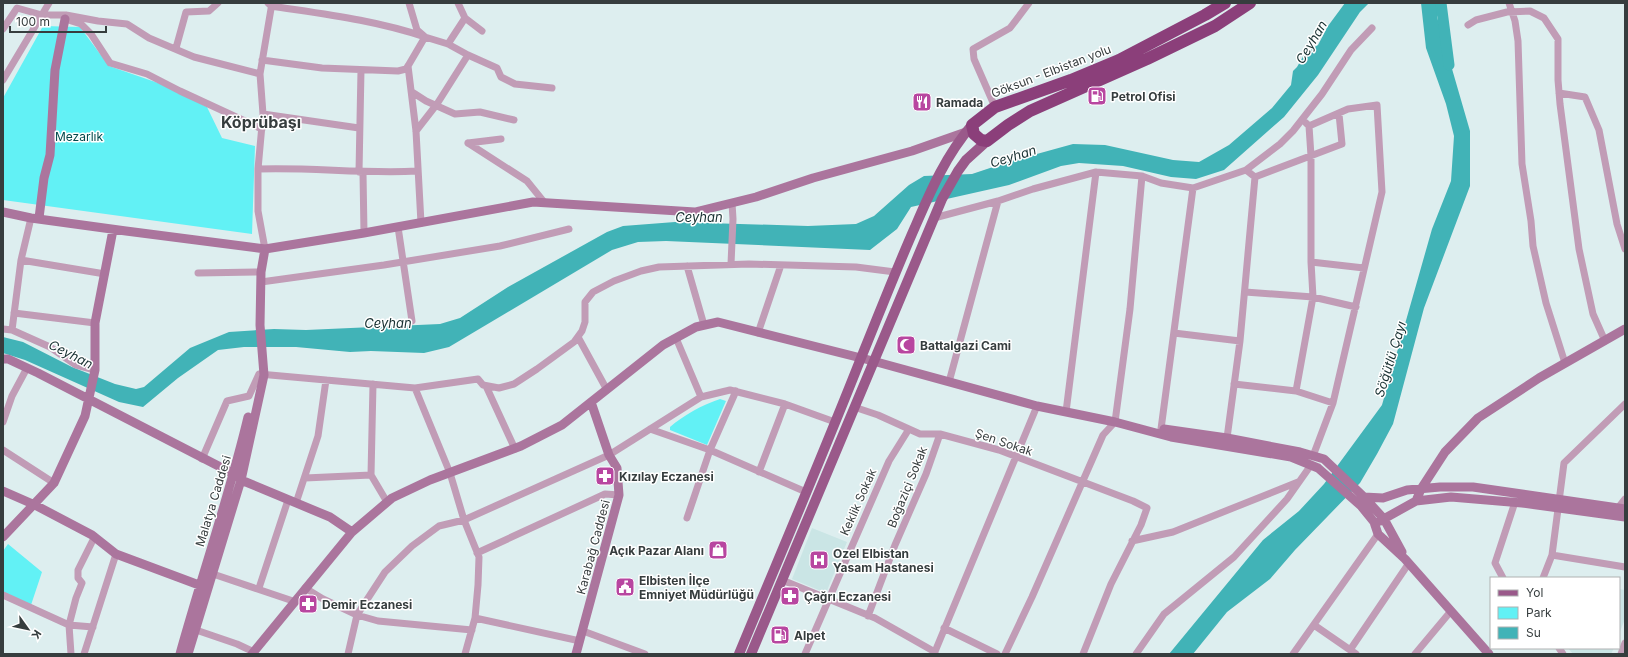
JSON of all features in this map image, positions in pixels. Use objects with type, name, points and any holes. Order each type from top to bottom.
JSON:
[{"type":"highway","name":"Göksun - Elbistan yolu","points":[[969,128],[991,110],[1119,60],[1225,3]]},
{"type":"highway","points":[[969,128],[981,140],[987,141],[1030,111],[1147,59],[1215,26],[1250,3]]},
{"type":"highway","points":[[991,110],[991,116],[998,124],[998,132]]},
{"type":"main road","name":"Göksun - Elbistan yolu","points":[[739,654],[861,359],[895,272],[924,205],[940,171],[959,140],[969,128]]},
{"type":"main road","points":[[751,654],[942,198],[958,170],[966,160],[987,141]]},
{"type":"street","points":[[3,80],[49,3]]},
{"type":"street","points":[[176,48],[186,12],[209,10],[218,3]]},
{"type":"street","points":[[409,3],[417,30],[425,38]]},
{"type":"street","points":[[458,3],[465,18],[482,31]]},
{"type":"street","points":[[991,110],[974,59],[973,49],[1010,28],[1030,3]]},
{"type":"street","points":[[1509,3],[1515,21],[1518,41],[1522,164],[1534,246],[1546,303],[1565,363]]},
{"type":"street","points":[[188,654],[213,574],[262,374],[263,353],[260,325],[261,272],[265,249],[258,211],[258,169],[263,114],[260,74],[270,4],[387,26],[448,44],[468,56],[497,68],[501,77],[515,84],[552,88]]},
{"type":"street","points":[[3,29],[17,8],[42,15],[126,24],[149,38],[176,48],[194,57],[260,74]]},
{"type":"street","points":[[1468,25],[1476,20],[1512,12],[1530,12],[1544,18],[1558,39],[1559,93],[1579,249],[1593,314],[1605,341]]},
{"type":"street","points":[[66,17],[81,24],[91,34],[110,63],[147,74],[262,129]]},
{"type":"street","points":[[12,330],[21,260],[35,218],[50,156],[55,70],[66,17]]},
{"type":"street","points":[[448,44],[465,18]]},
{"type":"street","points":[[934,218],[1096,172],[1142,176],[1161,183],[1194,188],[1246,170],[1280,144],[1303,120],[1351,50],[1372,28]]},
{"type":"street","points":[[262,60],[322,68],[398,71],[406,69],[425,38]]},
{"type":"street","points":[[416,131],[437,104],[468,56]]},
{"type":"street","points":[[408,66],[416,131],[417,172],[421,223]]},
{"type":"street","points":[[361,70],[359,128],[364,233]]},
{"type":"street","points":[[412,92],[426,101],[437,104],[455,114],[480,112],[514,120]]},
{"type":"street","points":[[1559,93],[1585,97],[1596,123],[1610,181],[1617,224],[1625,249]]},
{"type":"street","points":[[1136,654],[1164,614],[1234,557],[1287,499],[1314,463],[1333,403],[1382,192],[1377,105],[1348,109],[1309,126]]},
{"type":"street","points":[[263,114],[359,128]]},
{"type":"street","points":[[1255,176],[1342,144],[1338,114]]},
{"type":"street","points":[[1296,391],[1313,297],[1310,262],[1311,156],[1309,126],[1303,120]]},
{"type":"street","points":[[3,212],[113,230],[265,249],[364,233],[533,202],[695,212],[756,197],[813,178],[912,151],[969,128]]},
{"type":"street","points":[[501,139],[468,143],[527,181],[544,202]]},
{"type":"street","points":[[258,169],[285,168],[361,172],[417,172]]},
{"type":"street","points":[[1246,170],[1255,176]]},
{"type":"street","points":[[1066,412],[1096,172]]},
{"type":"street","points":[[1005,654],[1032,597],[1103,435],[1115,422],[1130,309],[1142,176]]},
{"type":"street","points":[[1227,438],[1240,341],[1255,176]]},
{"type":"street","points":[[1161,429],[1194,188]]},
{"type":"street","points":[[949,382],[998,201]]},
{"type":"street","points":[[731,264],[730,254],[733,219],[732,203]]},
{"type":"street","points":[[398,227],[412,321]]},
{"type":"street","points":[[261,282],[403,262],[500,246],[569,229]]},
{"type":"street","points":[[3,537],[54,483],[85,416],[95,370],[95,323],[113,230]]},
{"type":"street","points":[[21,260],[105,274]]},
{"type":"street","points":[[1310,262],[1364,268]]},
{"type":"street","points":[[262,374],[415,388],[478,379],[483,385],[499,388],[514,384],[574,342],[582,331],[585,322],[585,302],[593,292],[614,281],[641,271],[659,267],[731,264],[856,267],[895,272]]},
{"type":"street","points":[[758,333],[781,265]]},
{"type":"street","points":[[687,266],[704,325]]},
{"type":"street","points":[[198,273],[261,272]]},
{"type":"street","points":[[1245,292],[1313,297],[1356,307]]},
{"type":"street","points":[[14,314],[95,323]]},
{"type":"street","points":[[196,630],[237,644],[253,653],[352,532],[392,498],[450,473],[515,449],[562,425],[663,345],[696,327],[718,322],[873,361],[1037,406],[1115,422],[1227,438],[1300,452],[1361,506],[1374,522],[1378,534],[1407,561],[1489,654]]},
{"type":"street","points":[[3,328],[12,330],[50,347],[76,365],[95,370]]},
{"type":"street","points":[[1416,501],[1421,489],[1445,452],[1478,418],[1539,378],[1625,329]]},
{"type":"street","points":[[1174,333],[1240,341]]},
{"type":"street","points":[[578,337],[607,390]]},
{"type":"street","points":[[676,338],[701,397]]},
{"type":"street","points":[[3,359],[8,359],[90,396],[202,459],[238,477],[330,518],[352,532]]},
{"type":"street","points":[[3,422],[12,396],[27,368]]},
{"type":"street","points":[[202,459],[227,401],[249,396],[262,374]]},
{"type":"street","points":[[259,588],[292,501],[305,478],[318,436],[326,380]]},
{"type":"street","points":[[373,384],[371,474],[388,502]]},
{"type":"street","points":[[1234,384],[1296,391],[1333,403]]},
{"type":"street","points":[[486,386],[515,449]]},
{"type":"street","points":[[415,388],[450,473],[464,520],[479,557],[478,585],[474,618],[465,654]]},
{"type":"street","points":[[348,654],[357,615],[386,572],[412,546],[439,526],[464,520],[608,455],[701,397],[730,390],[736,391],[785,404],[835,422]]},
{"type":"street","points":[[687,518],[710,450],[736,391]]},
{"type":"street","name":"Karabağ Caddesi","points":[[576,654],[619,495],[617,468],[608,455],[591,402]]},
{"type":"street","points":[[758,472],[785,404]]},
{"type":"street","points":[[1543,577],[1552,555],[1564,462],[1625,404]]},
{"type":"street","points":[[782,580],[868,616],[934,653],[1037,406]]},
{"type":"street","name":"Şen Sokak","points":[[854,407],[920,434],[940,434],[1017,456],[1038,466],[1083,482],[1147,508],[1141,525],[1132,542]]},
{"type":"street","points":[[1115,422],[1171,437],[1291,457],[1314,463],[1324,459],[1364,497],[1384,519],[1407,561]]},
{"type":"street","points":[[650,429],[710,450],[806,492]]},
{"type":"street","name":"Keklik Sokak","points":[[805,654],[889,461],[909,429]]},
{"type":"street","name":"Boğaziçi Sokak","points":[[868,616],[895,545],[926,474],[940,434]]},
{"type":"street","points":[[3,450],[54,483]]},
{"type":"street","points":[[305,478],[371,474]]},
{"type":"street","name":"Malatya Caddesi","points":[[180,654],[200,585],[238,477]]},
{"type":"street","points":[[1083,654],[1111,584],[1132,542],[1173,532],[1299,482]]},
{"type":"street","points":[[1364,497],[1383,498],[1407,490],[1440,487],[1472,488],[1625,517]]},
{"type":"street","points":[[3,491],[35,504],[94,538],[116,554],[200,585]]},
{"type":"street","points":[[478,553],[605,494],[619,495]]},
{"type":"street","points":[[1374,522],[1384,519],[1416,501],[1451,497],[1622,508],[1625,499]]},
{"type":"street","points":[[1502,577],[1495,563],[1515,502]]},
{"type":"street","points":[[1293,654],[1378,534]]},
{"type":"street","points":[[70,654],[69,625],[76,598],[82,583],[78,578],[78,570],[94,538]]},
{"type":"street","points":[[84,654],[116,554]]},
{"type":"street","points":[[1552,555],[1625,567]]},
{"type":"street","points":[[1314,625],[1353,652],[1407,561]]},
{"type":"street","points":[[213,574],[259,588],[296,602]]},
{"type":"street","points":[[305,588],[323,599],[357,615],[378,621],[472,630]]},
{"type":"street","points":[[3,595],[69,625],[93,627]]},
{"type":"street","points":[[1415,654],[1451,611]]},
{"type":"street","points":[[474,618],[580,642]]},
{"type":"street","points":[[944,628],[997,654]]},
{"type":"street","points":[[582,631],[645,654]]},
{"type":"street","points":[[1621,654],[1625,643]]},
{"type":"shaded area","name":"Ozel Elbistan Yasam Hastanesi","points":[[812,528],[847,542],[826,593],[792,579]]},
{"type":"shaded area","points":[[1620,589],[1625,590],[1625,619],[1620,632]]},
{"type":"shaded area","points":[[1569,649],[1614,649],[1611,654],[1573,654]]},
{"type":"green space","name":"Mezarlık","points":[[43,26],[80,27],[109,66],[164,85],[207,107],[222,138],[255,146],[252,234],[3,200],[3,98]]},
{"type":"green space","points":[[720,399],[726,401],[707,445],[670,430],[670,427],[687,414]]},
{"type":"green space","points":[[8,544],[42,572],[31,605],[3,592],[3,551]]},
{"type":"water","points":[[1345,3],[1369,3],[1360,12],[1318,75],[1284,117],[1224,170],[1196,179],[1171,177],[1123,166],[1079,163],[1061,166],[1009,185],[911,207],[897,229],[870,250],[666,241],[638,242],[612,250],[449,347],[424,353],[371,351],[350,352],[296,347],[244,347],[218,350],[178,378],[143,407],[119,402],[25,360],[3,353],[3,337],[23,342],[72,367],[115,384],[136,389],[144,387],[190,348],[229,332],[274,329],[306,330],[440,324],[460,318],[508,287],[607,232],[623,226],[675,222],[808,226],[856,224],[874,216],[909,185],[924,176],[972,174],[1011,161],[1073,144],[1105,145],[1173,160],[1199,162],[1229,145],[1272,108],[1291,85],[1293,71],[1305,53],[1318,45],[1328,26]]},
{"type":"water","points":[[1421,3],[1438,3],[1437,17],[1470,131],[1470,186],[1424,308],[1393,424],[1360,483],[1295,550],[1270,579],[1227,612],[1193,654],[1169,654],[1263,540],[1299,511],[1324,484],[1382,405],[1432,229],[1451,181],[1454,136],[1446,104],[1426,48]]},
{"type":"waterway","name":"Söğütlü Çayı","points":[[1441,3],[1449,65]]},
{"type":"place","name":"Petrol Ofisi","points":[[1097,96]]},
{"type":"place","name":"Ramada","points":[[922,102]]},
{"type":"place","name":"Battalgazi Cami","points":[[906,345]]},
{"type":"place","name":"Kızılay Eczanesi","points":[[605,476]]},
{"type":"place","name":"Açık Pazar Alanı","points":[[718,550]]},
{"type":"place","name":"Ozel Elbistan Yasam Hastanesi","points":[[819,560]]},
{"type":"place","name":"Elbisten İlçe Emniyet Müdürlüğü","points":[[625,587]]},
{"type":"place","name":"Çağrı Eczanesi","points":[[790,596]]},
{"type":"place","name":"Demir Eczanesi","points":[[308,604]]},
{"type":"place","name":"Alpet","points":[[780,635]]},
{"type":"district","name":"Köprübaşı","points":[[261,122]]},
{"type":"water label","name":"Ceyhan","points":[[1311,42]]},
{"type":"water label","name":"Ceyhan","points":[[1013,156]]},
{"type":"water label","name":"Ceyhan","points":[[699,217]]},
{"type":"water label","name":"Ceyhan","points":[[388,323]]},
{"type":"water label","name":"Ceyhan","points":[[71,354]]}]
